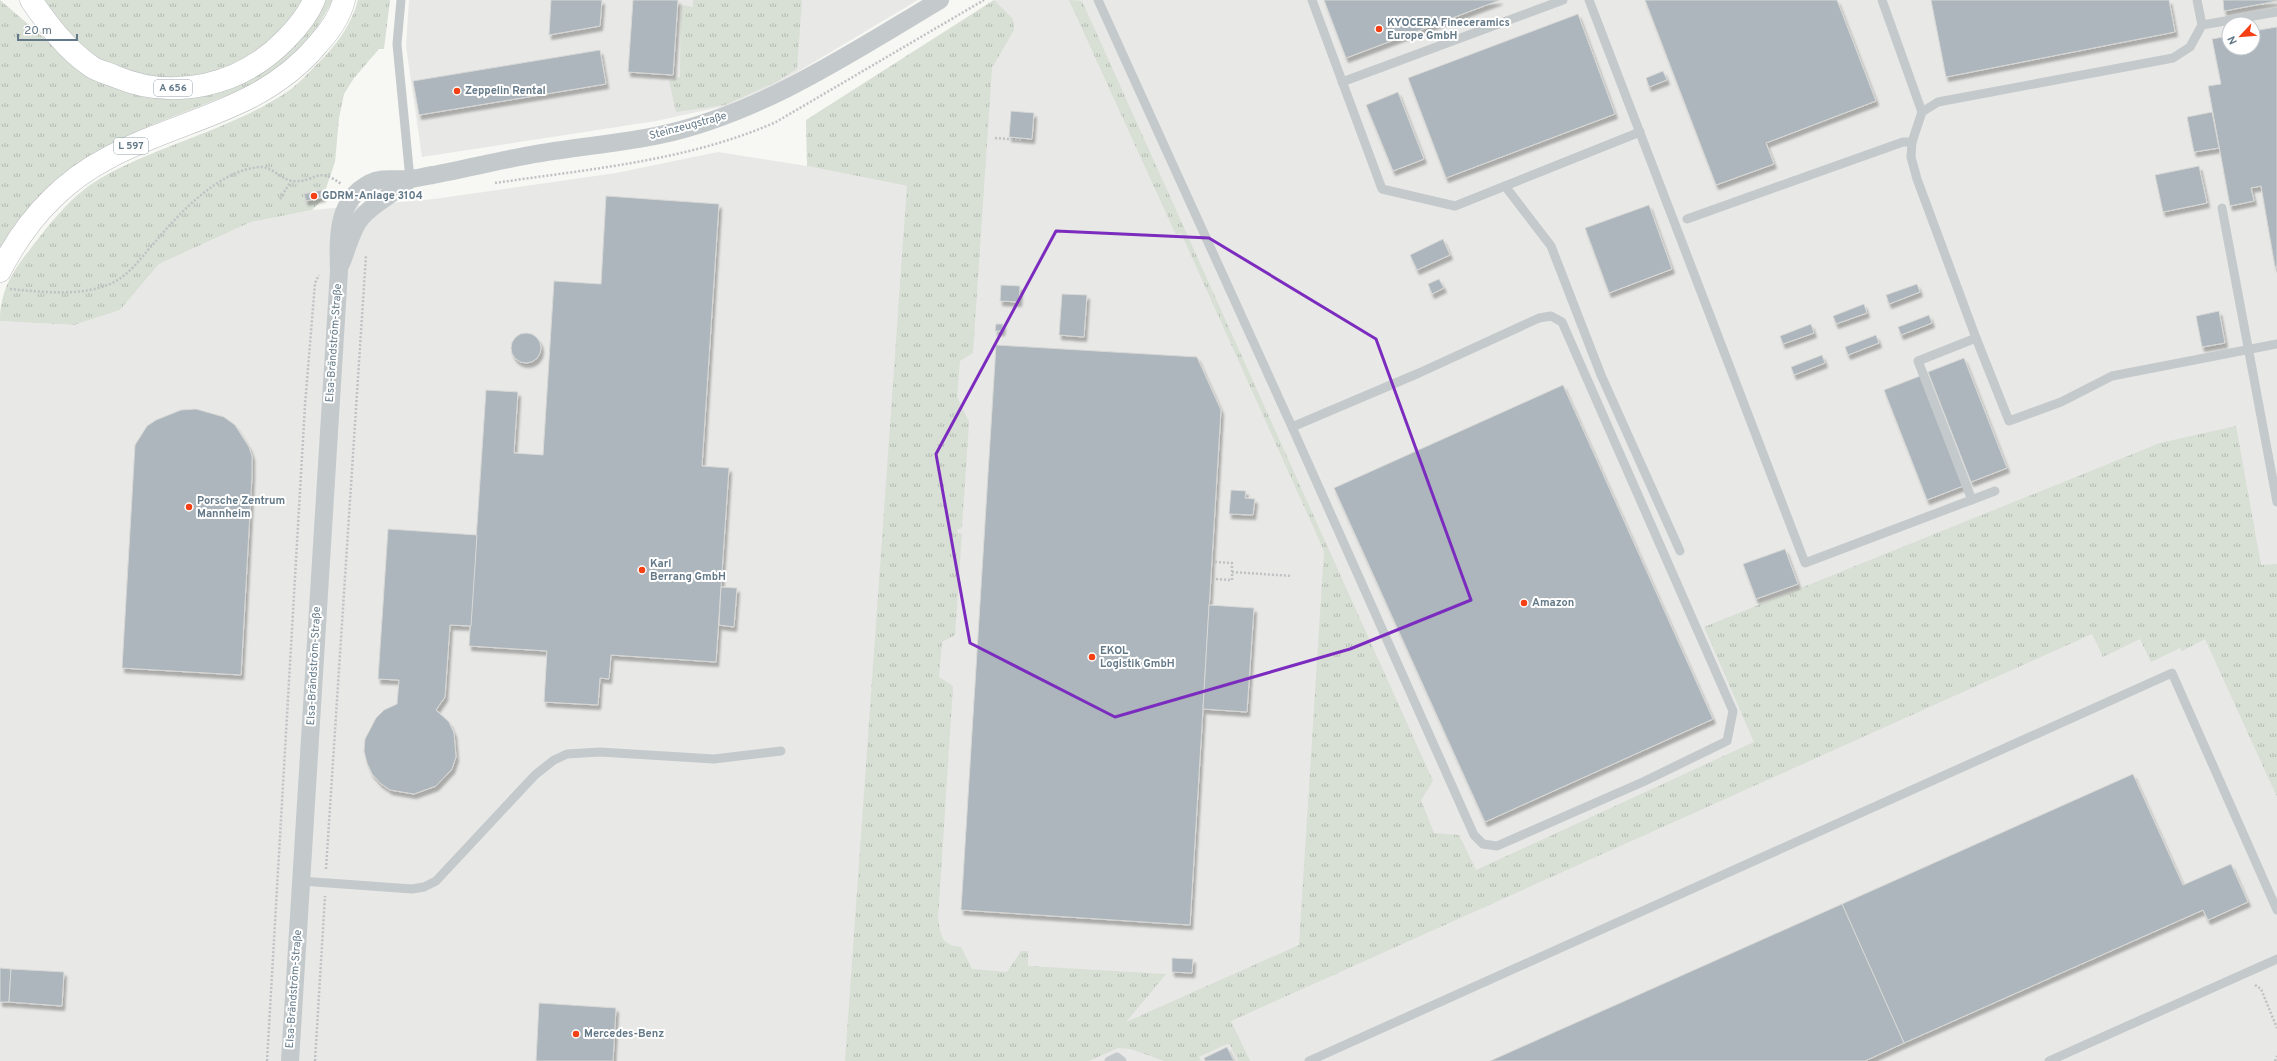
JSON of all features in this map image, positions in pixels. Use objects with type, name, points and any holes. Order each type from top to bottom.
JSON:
[{"type":"highway","name":"A 656","points":[[31,0],[44,19],[68,48],[93,68],[126,81],[153,87],[180,89],[203,86],[227,79],[267,57],[300,24],[314,0]]},
{"type":"highway","name":"L 597","points":[[4,280],[10,251],[36,216],[60,190],[105,159],[136,143],[235,106],[282,80],[308,57],[326,35],[344,0]]},
{"type":"street","name":"Steinzeugstraße","points":[[410,179],[530,155],[660,135],[700,125],[743,110],[776,95],[940,0]]},
{"type":"street","name":"Elsa-Brändström-Straße","points":[[290,1061],[339,271],[360,219],[379,202],[399,190],[410,179]]},
{"type":"lane","points":[[401,0],[397,44],[410,179]]},
{"type":"lane","points":[[1098,0],[1292,427],[1471,828],[1483,844],[1497,846],[1645,781],[1727,741],[1733,711],[1562,322],[1550,316],[1539,318],[1419,373],[1292,427]]},
{"type":"lane","points":[[1312,0],[1382,189],[1455,206],[1640,132]]},
{"type":"lane","points":[[1342,82],[1563,0]]},
{"type":"lane","points":[[1589,0],[1805,563],[1995,491]]},
{"type":"lane","points":[[1882,0],[1922,112],[1912,142],[1912,157],[1917,180],[1976,338],[2009,421],[2061,402],[2112,376],[2277,344]]},
{"type":"lane","points":[[1922,112],[1938,102],[2173,58],[2190,48],[2202,25],[2197,0]]},
{"type":"lane","points":[[2202,25],[2277,12]]},
{"type":"lane","points":[[1687,219],[1903,142],[1912,142]]},
{"type":"lane","points":[[1505,186],[1551,246],[1602,375],[1680,550]]},
{"type":"lane","points":[[2222,208],[2277,502]]},
{"type":"lane","points":[[1972,500],[1918,361],[1976,338]]},
{"type":"lane","points":[[1309,1061],[2172,673],[2277,910]]},
{"type":"lane","points":[[301,881],[412,889],[424,887],[436,881],[535,775],[554,760],[567,754],[600,752],[714,759],[781,751]]},
{"type":"lane","points":[[2049,1061],[2277,959]]},
{"type":"lane","points":[[1109,1061],[1117,1057],[1122,1061]]},
{"type":"path","points":[[995,138],[1022,140]]},
{"type":"path","points":[[4,280],[36,292],[94,290],[114,282],[133,268],[159,236],[213,185],[244,169],[262,167],[291,181],[303,180],[317,175],[330,176],[342,185]]},
{"type":"path","points":[[280,199],[291,181]]},
{"type":"path","points":[[315,1061],[366,254]]},
{"type":"path","points":[[267,1061],[284,796],[304,406],[315,283],[320,272]]},
{"type":"path","points":[[1215,562],[1232,563],[1232,580],[1215,579]]},
{"type":"path","points":[[1232,572],[1292,576]]},
{"type":"path","points":[[2240,975],[2261,989],[2277,1028]]},
{"type":"path","points":[[2275,1061],[2277,1056]]},
{"type":"highlighted area","points":[[1056,231],[1209,238],[1376,339],[1471,600],[1350,649],[1115,717],[970,643],[936,454]]},
{"type":"shaded area","points":[[409,0],[918,0],[779,83],[725,106],[656,121],[422,157],[406,46]]},
{"type":"shaded area","points":[[994,0],[2277,0],[2277,1061],[0,1061],[0,321],[74,325],[120,310],[159,264],[251,222],[312,210],[434,199],[616,173],[718,152],[807,166],[906,186],[941,35]]},
{"type":"green space","points":[[0,0],[50,43],[114,86],[256,76],[293,48],[316,19],[326,0],[333,0],[314,33],[279,69],[246,88],[149,126],[89,156],[50,186],[0,249]]},
{"type":"green space","points":[[42,0],[304,0],[282,31],[236,65],[191,78],[150,78],[109,64],[91,54],[75,42]]},
{"type":"green space","points":[[358,0],[390,0],[384,49],[379,49],[354,78],[344,94],[339,118],[335,162],[322,200],[312,210],[251,222],[159,264],[120,310],[74,325],[0,321],[2,300],[13,273],[46,228],[72,200],[101,178],[124,166],[242,117],[287,92],[304,78],[337,42],[352,18]]},
{"type":"green space","points":[[693,0],[802,0],[797,69],[776,82],[725,105],[676,112],[669,81],[680,77],[681,5],[693,7]]},
{"type":"green space","points":[[994,0],[1013,19],[1014,30],[992,68],[973,353],[960,361],[957,396],[969,422],[962,528],[957,530],[958,533],[962,534],[955,635],[942,642],[939,677],[953,686],[938,919],[943,939],[949,944],[961,947],[972,969],[1007,972],[1021,951],[1028,951],[1028,966],[1166,974],[1126,1022],[1299,945],[1324,551],[1181,233],[1176,235],[1069,0],[1082,1],[1433,781],[1421,800],[1434,833],[1459,835],[1476,870],[1754,742],[1704,627],[2160,443],[2236,426],[2261,565],[2277,564],[2277,797],[2205,639],[2182,651],[2180,648],[2151,662],[2140,639],[2103,657],[2092,634],[1231,1021],[1250,1061],[1238,1061],[1229,1043],[1199,1057],[1201,1061],[1164,1061],[1131,1049],[1118,1048],[1089,1061],[845,1061],[907,186],[807,166],[806,120]]},
{"type":"building","points":[[551,0],[602,0],[600,26],[549,35]]},
{"type":"building","points":[[633,0],[678,0],[673,75],[628,72]]},
{"type":"building","name":"KYOCERA Fineceramics Europe GmbH","points":[[1324,0],[1500,0],[1346,58]]},
{"type":"building","points":[[1645,0],[1837,0],[1876,101],[1766,143],[1774,164],[1716,185]]},
{"type":"building","points":[[1931,0],[2169,0],[2175,32],[1946,77]]},
{"type":"building","points":[[2223,0],[2277,0],[2277,1],[2224,11]]},
{"type":"building","points":[[1578,14],[1615,114],[1446,178],[1408,78]]},
{"type":"building","points":[[2277,27],[2277,267],[2275,267],[2261,186],[2251,188],[2254,201],[2230,206],[2208,86],[2221,84],[2212,39],[2221,37],[2221,56],[2261,56],[2261,30]]},
{"type":"building","points":[[600,50],[606,84],[419,115],[413,81]]},
{"type":"building","points":[[1663,71],[1667,80],[1649,87],[1646,78]]},
{"type":"building","points":[[1398,92],[1424,159],[1393,171],[1366,105]]},
{"type":"building","points":[[1011,111],[1034,113],[1032,139],[1009,137]]},
{"type":"building","points":[[2212,112],[2219,148],[2194,152],[2187,117]]},
{"type":"building","points":[[2199,166],[2207,203],[2163,212],[2155,175]]},
{"type":"building","name":"GDRM-Anlage 3104","points":[[321,190],[323,197],[306,201],[304,194]]},
{"type":"building","points":[[606,196],[719,204],[702,466],[729,468],[716,662],[611,655],[609,679],[600,678],[598,705],[544,702],[547,651],[469,646],[486,390],[518,392],[514,453],[543,455],[554,281],[601,284]]},
{"type":"building","points":[[1649,205],[1672,269],[1609,293],[1585,228]]},
{"type":"building","points":[[1443,239],[1450,255],[1417,270],[1410,255]]},
{"type":"building","points":[[1439,279],[1444,288],[1432,294],[1428,284]]},
{"type":"building","points":[[1917,284],[1920,292],[1889,304],[1886,295]]},
{"type":"building","points":[[1001,285],[1020,286],[1019,302],[1000,301]]},
{"type":"building","points":[[1062,294],[1087,295],[1084,337],[1059,335]]},
{"type":"building","points":[[1864,304],[1867,313],[1836,324],[1833,316]]},
{"type":"building","points":[[2219,311],[2225,343],[2202,347],[2196,316]]},
{"type":"building","points":[[1929,315],[1932,323],[1901,335],[1898,327]]},
{"type":"building","points":[[996,324],[1003,324],[1002,331],[995,331]]},
{"type":"building","points":[[1811,324],[1814,333],[1783,344],[1780,336]]},
{"type":"building","points":[[526,333],[537,337],[541,348],[537,359],[526,363],[515,359],[511,348],[515,337]]},
{"type":"building","points":[[1876,335],[1879,343],[1848,355],[1845,347]]},
{"type":"building","name":"EKOL Logistik GmbH","points":[[996,345],[1197,357],[1221,410],[1190,925],[961,910]]},
{"type":"building","points":[[1822,355],[1825,363],[1794,375],[1791,367]]},
{"type":"building","points":[[1964,358],[2007,468],[1971,482],[1928,372]]},
{"type":"building","points":[[1920,376],[1963,486],[1927,500],[1884,390]]},
{"type":"building","name":"Amazon","points":[[1563,385],[1713,719],[1485,822],[1334,488]]},
{"type":"building","points":[[196,409],[224,417],[235,425],[249,447],[252,456],[241,675],[122,668],[135,445],[147,426],[156,420],[181,410]]},
{"type":"building","points":[[1231,490],[1246,491],[1245,498],[1255,499],[1253,515],[1229,514]]},
{"type":"building","points":[[388,529],[477,535],[471,626],[450,625],[445,697],[436,710],[449,722],[454,733],[456,757],[452,769],[436,786],[414,794],[390,790],[380,783],[372,774],[364,751],[365,739],[376,718],[384,710],[397,704],[399,680],[378,679]]},
{"type":"building","points":[[1785,549],[1798,584],[1756,599],[1743,564]]},
{"type":"building","points":[[721,587],[737,588],[734,627],[719,625]]},
{"type":"building","points":[[1209,605],[1254,608],[1247,712],[1203,709]]},
{"type":"building","points":[[2133,774],[2183,885],[2231,864],[2248,902],[2208,920],[2203,910],[1904,1043],[1842,904]]},
{"type":"building","points":[[1842,904],[1904,1043],[1865,1061],[1490,1061]]},
{"type":"building","points":[[1172,958],[1193,959],[1192,973],[1172,972]]},
{"type":"building","points":[[0,968],[11,969],[9,1002],[0,1002]]},
{"type":"building","points":[[11,969],[64,972],[62,1006],[9,1002]]},
{"type":"building","name":"Mercedes-Benz","points":[[539,1003],[616,1008],[613,1061],[536,1061]]},
{"type":"building","points":[[1227,1047],[1234,1061],[1205,1061],[1204,1058]]},
{"type":"place","name":"KYOCERA Fineceramics Europe GmbH","points":[[1379,29]]},
{"type":"place","name":"Zeppelin Rental","points":[[457,91]]},
{"type":"place","name":"GDRM-Anlage 3104","points":[[314,196]]},
{"type":"place","name":"Porsche Zentrum Mannheim","points":[[189,507]]},
{"type":"place","name":"Karl Berrang GmbH","points":[[642,570]]},
{"type":"place","name":"Amazon","points":[[1524,603]]},
{"type":"place","name":"EKOL Logistik GmbH","points":[[1092,657]]},
{"type":"place","name":"Mercedes-Benz","points":[[576,1034]]}]
